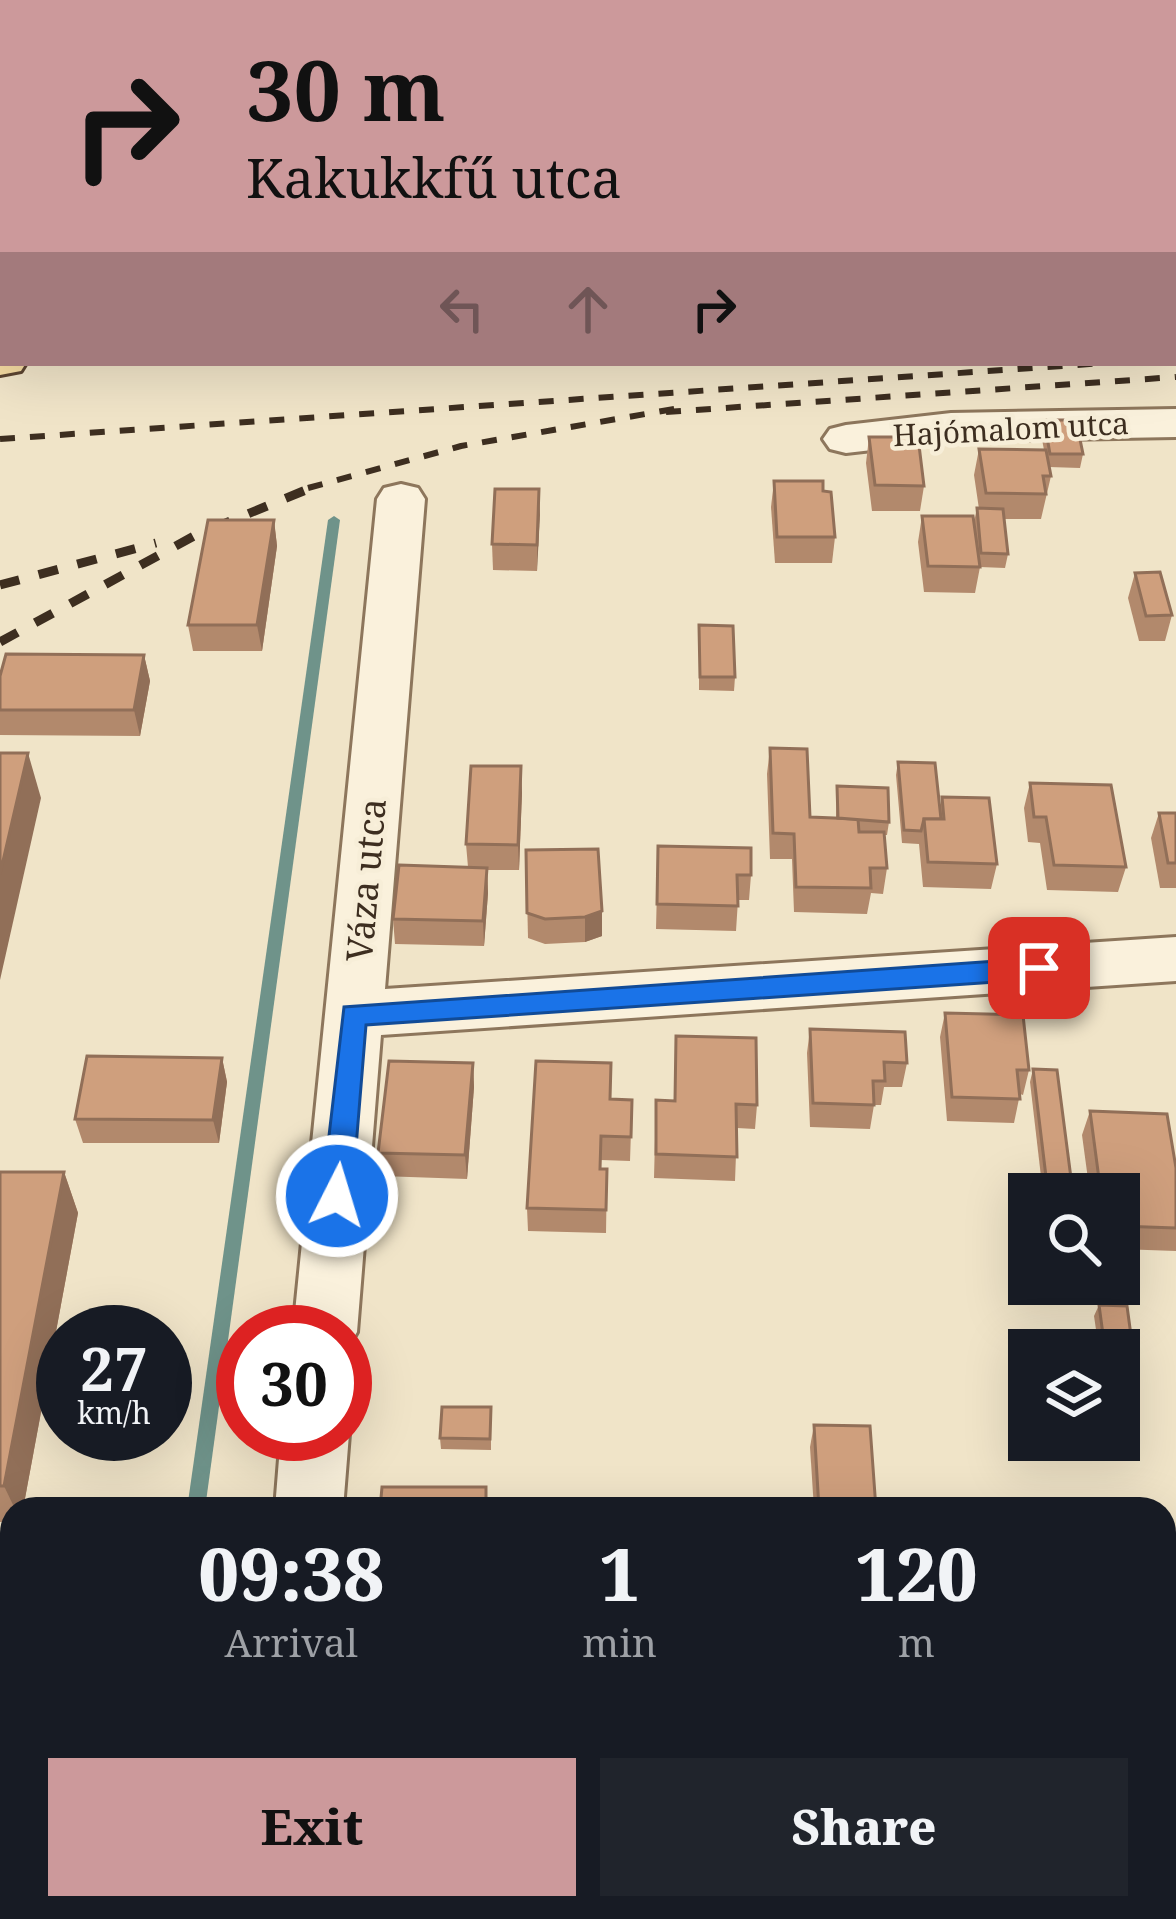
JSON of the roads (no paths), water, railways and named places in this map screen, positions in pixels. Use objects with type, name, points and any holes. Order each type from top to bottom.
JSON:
[{"type":"street","name":"Hajómalom utca","points":[[846,440],[951,427],[1176,423]]},
{"type":"street","name":"Váza utca","points":[[327,1305],[401,499]]},
{"type":"street","points":[[353,1015],[1176,959]]},
{"type":"street","points":[[310,1497],[313,1461]]},
{"type":"waterway","points":[[198,1497],[334,520]]},
{"type":"railway","points":[[0,439],[1061,366]]},
{"type":"railway","points":[[666,412],[1176,377]]},
{"type":"railway","points":[[316,486],[461,446],[680,408]]},
{"type":"railway","points":[[0,642],[194,536],[316,486]]},
{"type":"railway","points":[[308,488],[316,486]]},
{"type":"railway","points":[[0,585],[156,543]]}]
